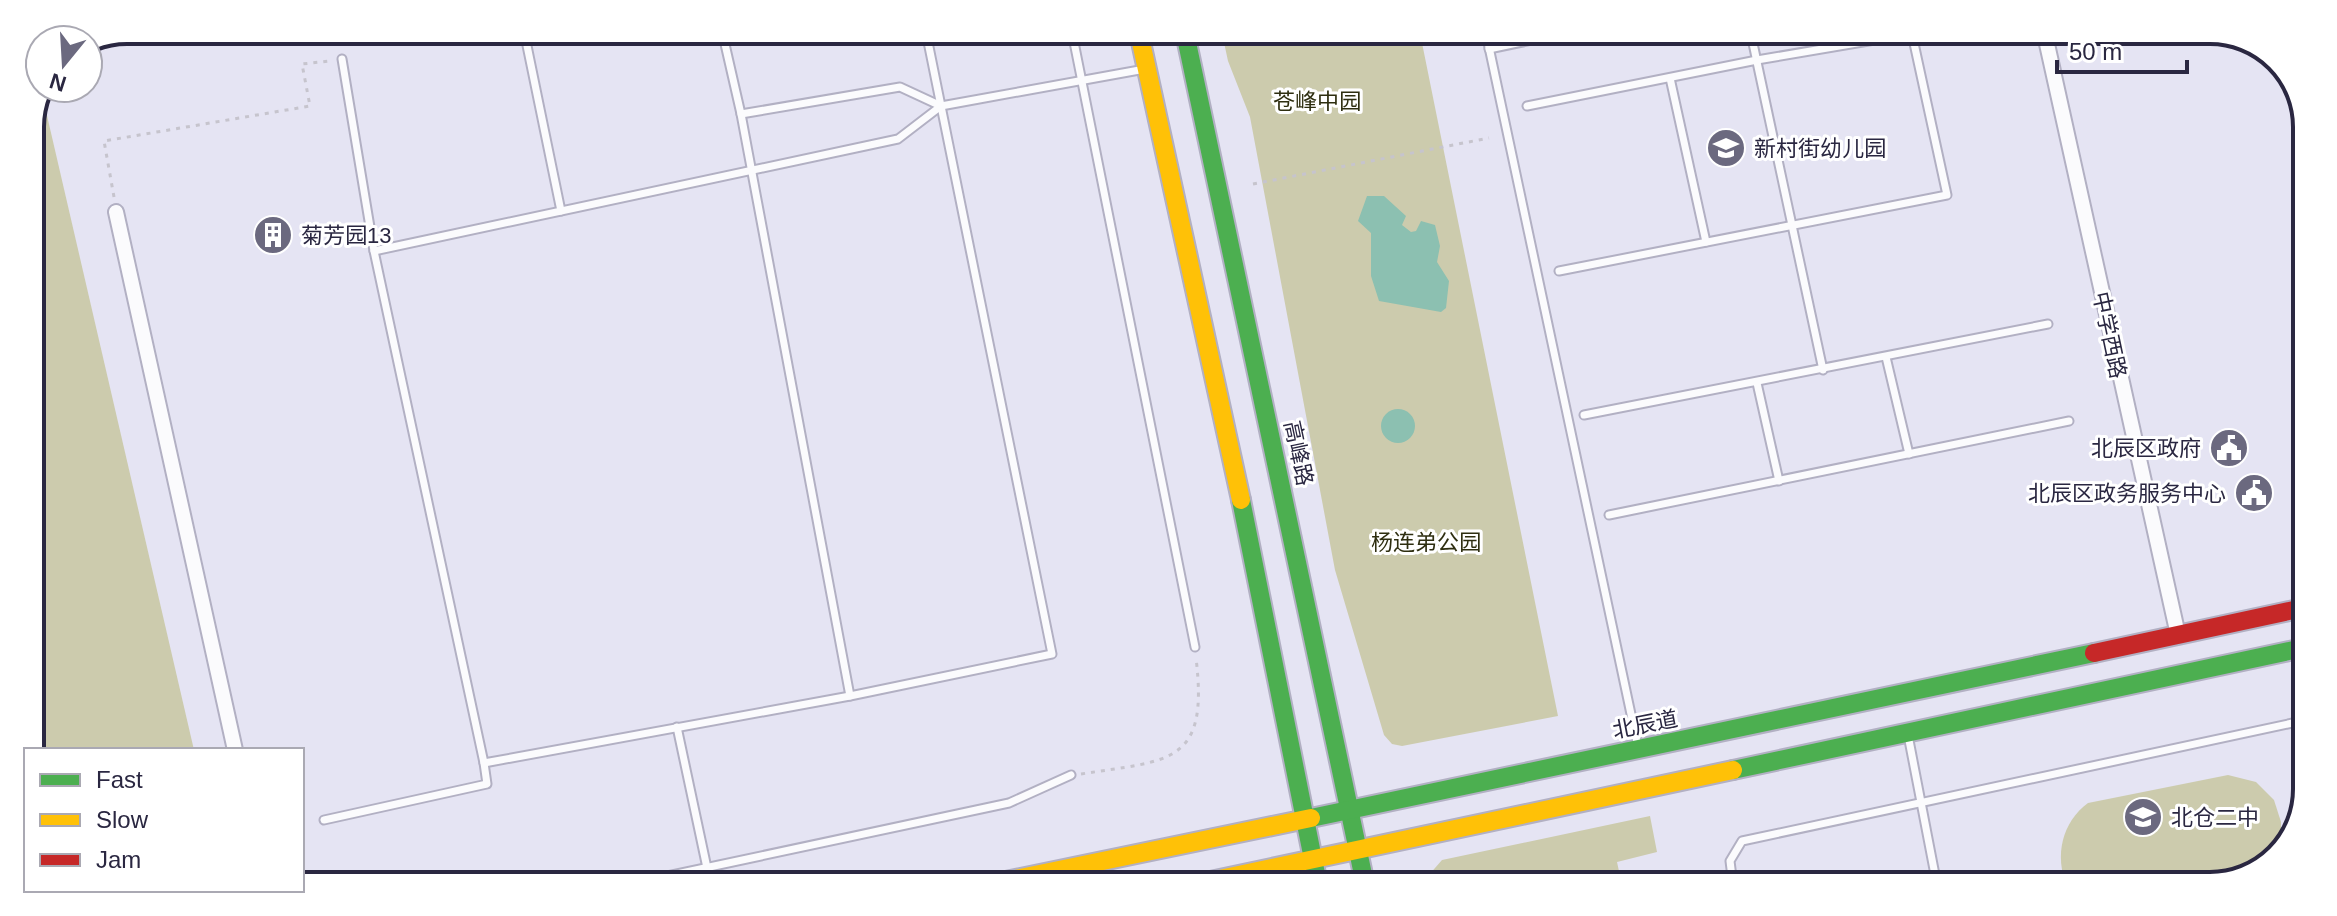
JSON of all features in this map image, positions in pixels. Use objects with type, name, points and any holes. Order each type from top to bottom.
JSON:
[{"type":"main road","points":[[1142,44],[1258,580],[1316,872]]},
{"type":"main road","name":"高峰路","points":[[1187,44],[1363,872]]},
{"type":"main road","name":"北辰道","points":[[1049,872],[2293,610]]},
{"type":"main road","points":[[1255,872],[2293,650]]},
{"type":"street","name":"中学西路","points":[[2047,44],[2178,635]]},
{"type":"street","points":[[116,212],[235,748]]},
{"type":"lane","points":[[527,44],[561,211]]},
{"type":"lane","points":[[725,44],[752,170],[850,696]]},
{"type":"lane","points":[[484,763],[850,696],[1052,654],[928,44]]},
{"type":"lane","points":[[1074,44],[1195,647]]},
{"type":"lane","points":[[1488,44],[1638,750]]},
{"type":"lane","points":[[1489,49],[1513,44]]},
{"type":"lane","points":[[1753,44],[1823,370]]},
{"type":"lane","points":[[1527,106],[1852,44]]},
{"type":"lane","points":[[1559,271],[1947,195],[1913,44]]},
{"type":"lane","points":[[324,820],[487,784],[374,251],[342,59]]},
{"type":"lane","points":[[374,251],[898,139],[941,106],[1147,68]]},
{"type":"lane","points":[[1670,78],[1706,242]]},
{"type":"lane","points":[[741,114],[900,87],[941,106]]},
{"type":"lane","points":[[1584,415],[2048,324]]},
{"type":"lane","points":[[1886,357],[1909,454]]},
{"type":"lane","points":[[1757,383],[1779,481]]},
{"type":"lane","points":[[1609,515],[2069,421]]},
{"type":"lane","points":[[1731,872],[1730,861],[1742,841],[2293,723]]},
{"type":"lane","points":[[677,727],[708,872]]},
{"type":"lane","points":[[1907,733],[1934,872]]},
{"type":"lane","points":[[688,872],[1009,803],[1071,775]]},
{"type":"path","points":[[116,212],[104,141],[310,106],[302,64],[342,59]]},
{"type":"path","points":[[1253,184],[1489,138]]},
{"type":"path","points":[[1071,775],[1151,763],[1180,750],[1197,727],[1201,697],[1195,647]]},
{"type":"green space","name":"杨连弟公园","points":[[1224,44],[1422,44],[1558,716],[1402,746],[1392,744],[1384,735],[1335,570],[1250,117]]},
{"type":"green space","points":[[46,111],[194,748],[44,748]]},
{"type":"green space","points":[[2228,775],[2256,782],[2274,800],[2281,832],[2261,855],[2237,868],[2226,870],[2062,872],[2063,840],[2072,820],[2088,803]]},
{"type":"green space","points":[[1650,816],[1657,852],[1617,862],[1619,872],[1432,872],[1442,860]]},
{"type":"shaded area","points":[[1367,196],[1384,196],[1406,216],[1402,225],[1411,232],[1416,231],[1421,221],[1435,225],[1440,246],[1437,262],[1449,281],[1446,308],[1441,312],[1379,301],[1371,276],[1371,233],[1358,221]]},
{"type":"shaded area","points":[[1398,409],[1410,414],[1415,426],[1410,438],[1398,443],[1386,438],[1381,426],[1386,414]]},
{"type":"traffic: fast","points":[[1187,44],[1362,872]]},
{"type":"traffic: fast","points":[[1241,500],[1316,872]]},
{"type":"traffic: fast","points":[[1733,770],[2293,650]]},
{"type":"traffic: fast","points":[[1311,818],[2094,653]]},
{"type":"traffic: slow","points":[[1141,44],[1241,500]]},
{"type":"traffic: slow","points":[[1253,872],[1733,770]]},
{"type":"traffic: slow","points":[[1049,872],[1311,818]]},
{"type":"traffic: jam","points":[[2094,653],[2293,610]]},
{"type":"place","name":"新村街幼儿园","points":[[1726,148]]},
{"type":"place","name":"菊芳园13","points":[[273,235]]},
{"type":"place","name":"北辰区政府","points":[[2229,448]]},
{"type":"place","name":"北辰区政务服务中心","points":[[2254,493]]},
{"type":"place","name":"北仓二中","points":[[2143,817]]},
{"type":"park label","name":"苍峰中园","points":[[1317,101]]}]
